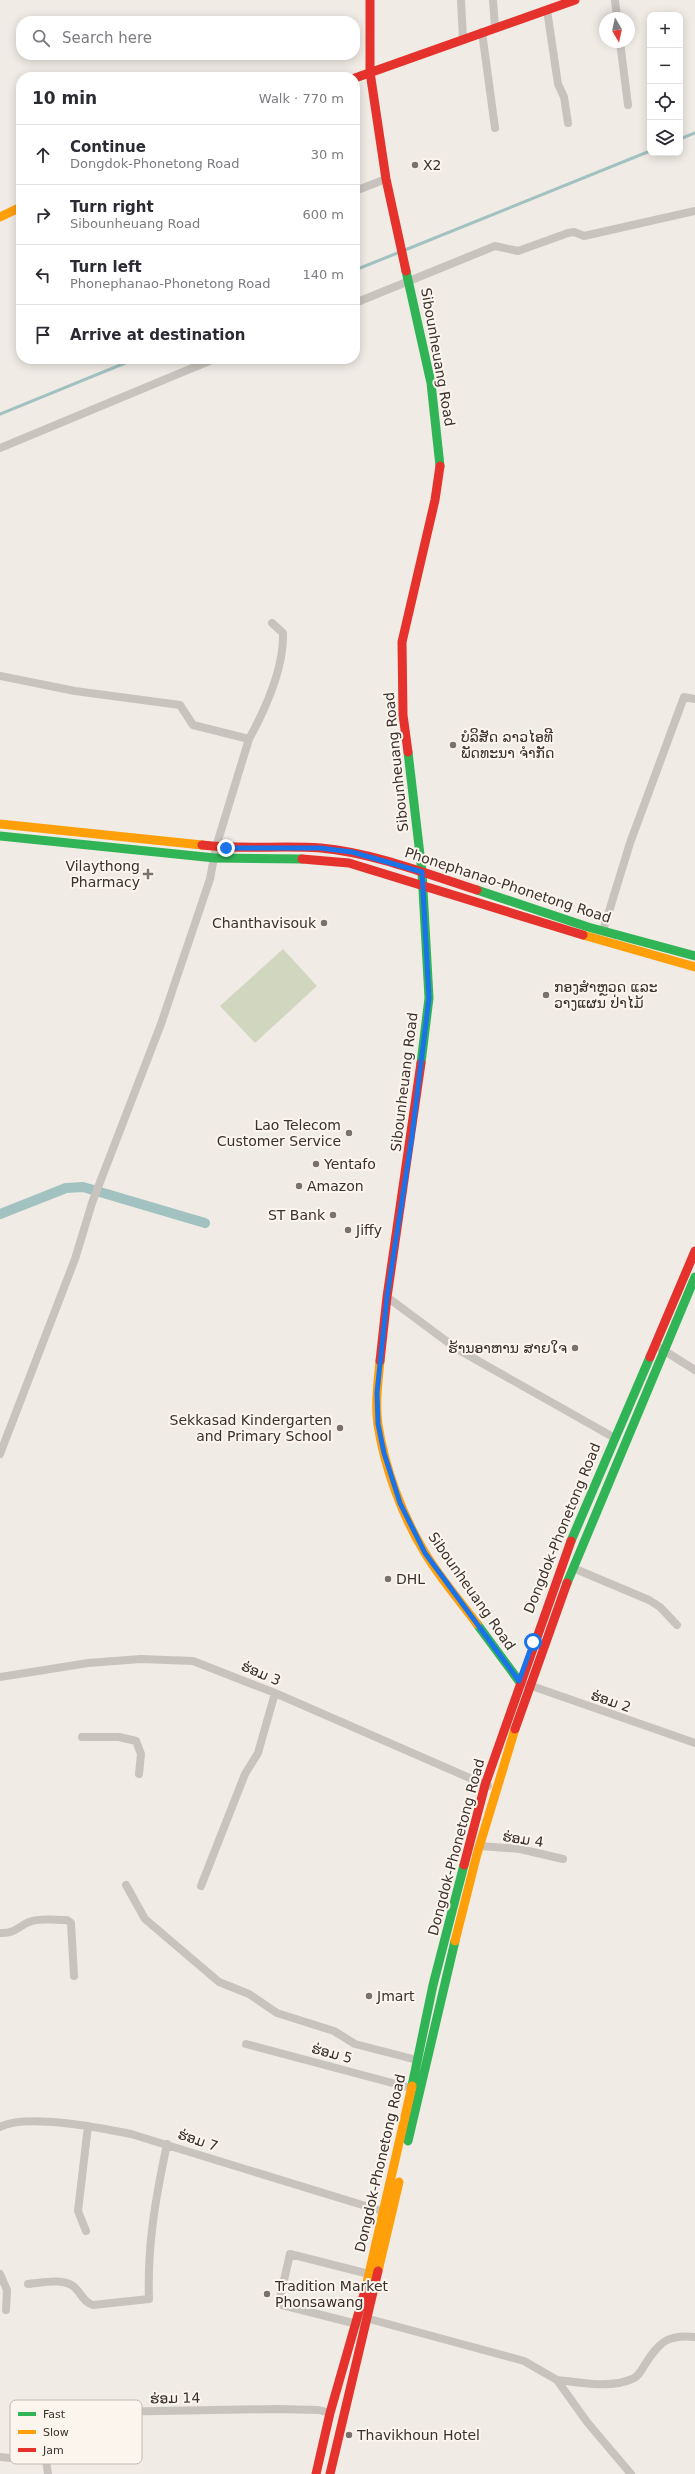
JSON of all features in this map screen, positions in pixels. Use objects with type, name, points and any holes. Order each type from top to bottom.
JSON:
[{"type":"main road","name":"Sibounheuang Road","points":[[370,0],[370,72],[386,179],[431,383],[439,442],[440,469],[435,500],[402,642],[403,715],[424,886],[429,998],[412,1136],[387,1297],[377,1393],[378,1424],[384,1453],[400,1503],[425,1553],[519,1681]]},
{"type":"main road","points":[[360,76],[573,0]]},
{"type":"main road","points":[[0,217],[16,209]]},
{"type":"main road","name":"Phonephanao-Phonetong Road","points":[[0,824],[216,847],[320,848],[352,852],[422,872],[603,931],[695,956]]},
{"type":"main road","name":"Phonephanao-Phonetong Road","points":[[0,836],[215,858],[317,859],[343,862],[585,936],[695,967]]},
{"type":"main road","points":[[585,936],[588,926]]},
{"type":"main road","name":"Dongdok-Phonetong Road","points":[[316,2474],[330,2413],[362,2321],[369,2274],[382,2211],[418,2060],[433,1985],[485,1785],[519,1681],[560,1564],[654,1344],[695,1253]]},
{"type":"main road","name":"Dongdok-Phonetong Road","points":[[331,2474],[362,2321],[454,1945],[480,1846],[497,1789],[529,1686],[573,1568],[623,1442],[695,1277]]},
{"type":"street","points":[[461,0],[463,39]]},
{"type":"street","points":[[493,0],[495,27]]},
{"type":"street","points":[[614,0],[616,12]]},
{"type":"street","points":[[547,10],[558,84],[564,97],[568,123]]},
{"type":"street","points":[[482,32],[495,128]]},
{"type":"street","points":[[621,48],[628,105]]},
{"type":"street","points":[[360,189],[386,179]]},
{"type":"street","points":[[360,301],[408,278],[495,246],[518,251],[568,233],[574,232],[584,236],[695,211]]},
{"type":"street","points":[[0,448],[202,364]]},
{"type":"street","points":[[0,1454],[75,1259],[92,1203],[161,1024],[210,879],[216,847],[250,739],[266,708],[283,647],[283,633],[272,623]]},
{"type":"street","points":[[0,676],[75,691],[180,705],[193,725],[250,739]]},
{"type":"street","points":[[603,931],[630,843],[684,697],[695,699]]},
{"type":"street","points":[[387,1297],[457,1349],[614,1437]]},
{"type":"street","points":[[654,1344],[695,1370]]},
{"type":"street","points":[[573,1568],[650,1600],[660,1607],[677,1625]]},
{"type":"street","name":"ຮ່ອມ 3","points":[[0,1677],[88,1663],[182,1659],[226,1673],[275,1693],[497,1789]]},
{"type":"street","name":"ຮ່ອມ 2","points":[[519,1681],[529,1686],[695,1743]]},
{"type":"street","points":[[201,1886],[245,1774],[258,1753],[275,1693]]},
{"type":"street","points":[[82,1737],[119,1737],[136,1741],[141,1748],[139,1774]]},
{"type":"street","name":"ຮ່ອມ 4","points":[[480,1846],[520,1849],[563,1859]]},
{"type":"street","points":[[126,1885],[145,1919],[219,1982],[249,1994],[277,2013],[334,2032],[355,2044],[418,2060]]},
{"type":"street","points":[[0,1933],[14,1932],[33,1920],[67,1920],[71,1923],[74,1976]]},
{"type":"street","name":"ຮ່ອມ 5","points":[[246,2044],[411,2088]]},
{"type":"street","name":"ຮ່ອມ 7","points":[[0,2127],[8,2124],[34,2122],[88,2126],[167,2144],[255,2174],[382,2211]]},
{"type":"street","points":[[86,2231],[78,2211],[88,2126]]},
{"type":"street","points":[[28,2284],[64,2282],[73,2286],[86,2303],[93,2305],[149,2299],[148,2261],[150,2233],[167,2144]]},
{"type":"street","points":[[369,2274],[292,2254],[288,2256],[280,2304],[362,2321],[524,2361],[556,2380],[626,2472]]},
{"type":"street","points":[[0,2274],[7,2290],[6,2310]]},
{"type":"street","points":[[556,2380],[618,2385],[634,2379],[660,2343],[672,2338],[695,2337]]},
{"type":"street","name":"ຮ່ອມ 14","points":[[142,2411],[277,2409],[319,2410],[330,2413]]},
{"type":"street","points":[[0,2458],[10,2459]]},
{"type":"street","name":"ຮ່ອມ 14","points":[[46,2464],[48,2474]]},
{"type":"green space","points":[[283,949],[317,986],[255,1043],[220,1006]]},
{"type":"waterway","points":[[683,138],[695,133]]},
{"type":"waterway","points":[[405,250],[647,152]]},
{"type":"waterway","points":[[360,268],[400,252]]},
{"type":"waterway","points":[[0,414],[123,364]]},
{"type":"waterway","points":[[0,1214],[66,1188],[83,1187],[205,1223]]},
{"type":"traffic: fast","points":[[406,271],[431,383],[440,466]]},
{"type":"traffic: fast","points":[[408,752],[422,872],[429,998],[421,1063]]},
{"type":"traffic: fast","points":[[0,836],[215,858],[302,859]]},
{"type":"traffic: fast","points":[[477,890],[588,927],[695,956]]},
{"type":"traffic: fast","points":[[567,1583],[695,1277]]},
{"type":"traffic: fast","points":[[571,1541],[650,1357]]},
{"type":"traffic: fast","points":[[477,1624],[519,1681]]},
{"type":"traffic: fast","points":[[412,2086],[433,1985],[464,1865]]},
{"type":"traffic: fast","points":[[408,2141],[455,1941]]},
{"type":"traffic: slow","points":[[0,217],[16,209]]},
{"type":"traffic: slow","points":[[0,824],[202,845]]},
{"type":"traffic: slow","points":[[583,935],[695,967]]},
{"type":"traffic: slow","points":[[380,1361],[377,1417],[381,1442],[390,1475],[409,1523],[425,1553],[477,1624]]},
{"type":"traffic: slow","points":[[455,1941],[477,1854],[515,1729]]},
{"type":"traffic: slow","points":[[366,2287],[412,2086]]},
{"type":"traffic: slow","points":[[378,2271],[399,2182]]},
{"type":"traffic: jam","points":[[370,0],[370,72],[386,179],[406,271]]},
{"type":"traffic: jam","points":[[360,76],[575,0]]},
{"type":"traffic: jam","points":[[408,752],[403,715],[402,642],[435,500],[440,466]]},
{"type":"traffic: jam","points":[[202,845],[232,847],[306,847],[361,854],[477,890]]},
{"type":"traffic: jam","points":[[302,859],[349,863],[583,935]]},
{"type":"traffic: jam","points":[[380,1361],[387,1297],[421,1063]]},
{"type":"traffic: jam","points":[[650,1357],[695,1251]]},
{"type":"traffic: jam","points":[[464,1865],[485,1785],[571,1541]]},
{"type":"traffic: jam","points":[[515,1729],[567,1583]]},
{"type":"traffic: jam","points":[[330,2474],[378,2271]]},
{"type":"traffic: jam","points":[[316,2474],[330,2413],[366,2287]]},
{"type":"place","name":"X2","points":[[415,165]]},
{"type":"place","name":"ບໍລິສັດ ລາວໄອທີ ພັດທະນາ ຈຳກັດ","points":[[453,745]]},
{"type":"place","name":"Vilaythong Pharmacy","points":[[148,874]]},
{"type":"place","name":"Chanthavisouk","points":[[324,923]]},
{"type":"place","name":"ກອງສໍາຫຼວດ ແລະ ວາງແຜນ ປ່າໄມ້","points":[[546,995]]},
{"type":"place","name":"Lao Telecom Customer Service","points":[[349,1133]]},
{"type":"place","name":"Yentafo","points":[[316,1164]]},
{"type":"place","name":"Amazon","points":[[299,1186]]},
{"type":"place","name":"ST Bank","points":[[333,1215]]},
{"type":"place","name":"Jiffy","points":[[348,1230]]},
{"type":"place","name":"ຮ້ານອາຫານ ສາຍໃຈ","points":[[575,1348]]},
{"type":"place","name":"Sekkasad Kindergarten and Primary School","points":[[340,1428]]},
{"type":"place","name":"DHL","points":[[388,1579]]},
{"type":"place","name":"Jmart","points":[[369,1996]]},
{"type":"place","name":"Tradition Market Phonsawang","points":[[267,2294]]},
{"type":"place","name":"Thavikhoun Hotel","points":[[349,2435]]},
{"type":"route","points":[[226,848],[320,848],[352,852],[422,872],[427,935],[429,998],[412,1136],[394,1238],[377,1393],[378,1424],[384,1453],[400,1503],[425,1553],[519,1681],[533,1642]]}]
